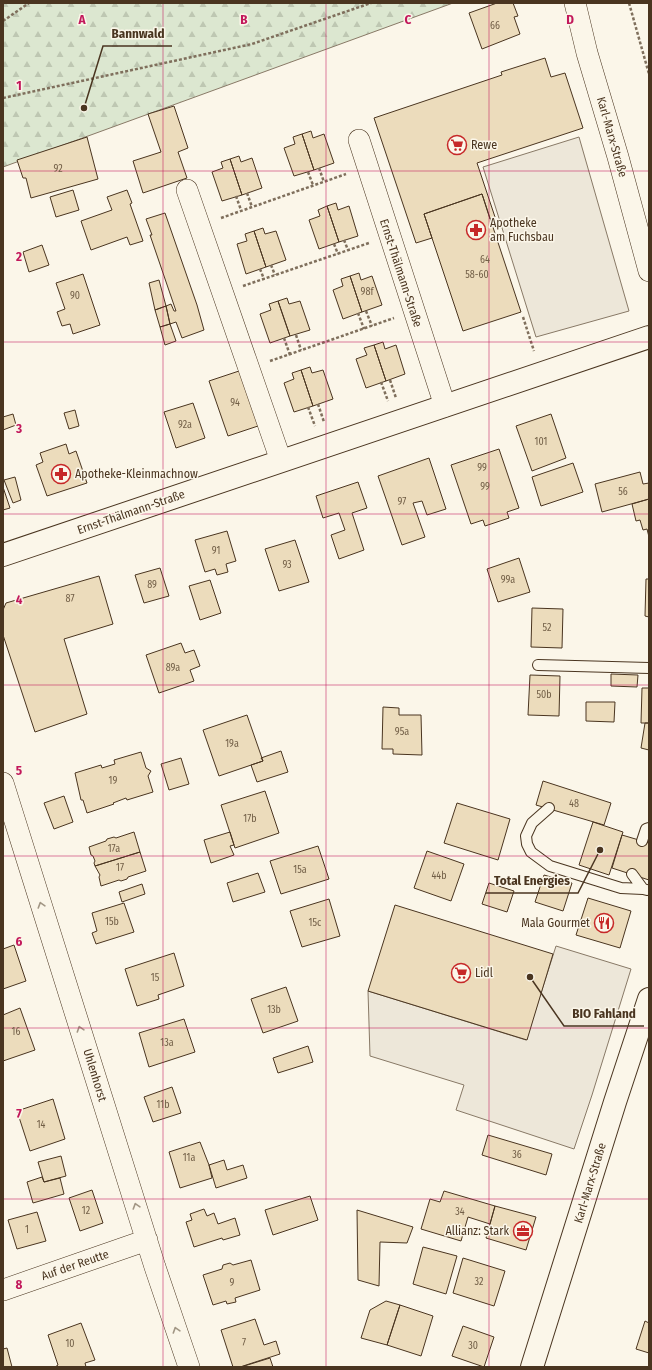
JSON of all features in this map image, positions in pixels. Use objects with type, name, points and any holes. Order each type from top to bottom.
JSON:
[{"type":"street","name":"Karl-Marx-Straße","points":[[574,3],[649,271]]},
{"type":"street","name":"Ernst-Thälmann-Straße","points":[[359,140],[444,406]]},
{"type":"street","points":[[187,190],[281,461]]},
{"type":"street","name":"Ernst-Thälmann-Straße","points":[[3,555],[649,337]]},
{"type":"street","name":"Uhlenhorst","points":[[3,783],[147,1240],[189,1367]]},
{"type":"street","name":"Karl-Marx-Straße","points":[[532,1367],[649,999]]},
{"type":"street","name":"Auf der Reutte","points":[[3,1290],[147,1240]]},
{"type":"lane","points":[[538,665],[649,668]]},
{"type":"lane","points":[[549,808],[532,823],[526,836],[527,844],[531,852],[550,866],[621,888],[646,889]]},
{"type":"lane","points":[[642,841],[646,829],[649,828]]},
{"type":"lane","points":[[632,874],[646,889]]},
{"type":"path","points":[[3,21],[29,3]]},
{"type":"path","points":[[3,98],[252,44],[370,3]]},
{"type":"path","points":[[629,3],[649,74]]},
{"type":"path","points":[[199,225],[367,167]]},
{"type":"path","points":[[319,168],[324,182]]},
{"type":"path","points":[[308,172],[313,186]]},
{"type":"path","points":[[246,193],[252,207]]},
{"type":"path","points":[[236,196],[241,210]]},
{"type":"path","points":[[223,293],[390,236]]},
{"type":"path","points":[[344,240],[348,250]]},
{"type":"path","points":[[334,244],[338,254]]},
{"type":"path","points":[[271,265],[275,275]]},
{"type":"path","points":[[260,269],[264,279]]},
{"type":"path","points":[[366,310],[372,326]]},
{"type":"path","points":[[249,369],[413,311]]},
{"type":"path","points":[[358,313],[364,329]]},
{"type":"path","points":[[523,317],[536,357]]},
{"type":"path","points":[[296,335],[301,350]]},
{"type":"path","points":[[284,338],[290,354]]},
{"type":"path","points":[[390,380],[396,399]]},
{"type":"path","points":[[381,382],[388,402]]},
{"type":"path","points":[[318,404],[325,424]]},
{"type":"path","points":[[308,407],[315,427]]},
{"type":"green space","points":[[3,3],[453,3],[3,167]]},
{"type":"shaded area","points":[[579,137],[629,311],[536,337],[483,167]]},
{"type":"shaded area","points":[[556,946],[631,969],[574,1149],[456,1110],[464,1085],[370,1056],[368,991],[526,1040]]},
{"type":"building","points":[[497,3],[513,3],[518,16],[514,17],[520,34],[482,49],[469,13]]},
{"type":"building","name":"Rewe","points":[[545,58],[551,77],[565,73],[583,128],[477,163],[495,217],[490,219],[482,194],[424,214],[432,238],[416,243],[374,118],[502,75],[501,72]]},
{"type":"building","points":[[174,106],[188,148],[178,152],[187,178],[143,193],[133,161],[161,152],[148,114]]},
{"type":"building","points":[[311,131],[313,138],[324,134],[334,163],[314,170],[302,134]]},
{"type":"building","points":[[302,134],[314,170],[294,176],[284,148],[295,144],[293,137]]},
{"type":"building","points":[[87,137],[98,179],[31,198],[26,178],[23,178],[17,160]]},
{"type":"building","points":[[239,156],[241,162],[252,158],[262,188],[242,195],[230,159]]},
{"type":"building","points":[[230,159],[242,195],[222,201],[212,172],[223,168],[221,162]]},
{"type":"building","points":[[73,190],[79,210],[56,217],[50,197]]},
{"type":"building","points":[[127,190],[132,203],[130,204],[143,241],[130,245],[127,237],[91,250],[81,221],[112,210],[107,197]]},
{"type":"building","points":[[482,194],[521,312],[463,331],[424,214]]},
{"type":"building","points":[[336,203],[338,210],[349,206],[358,236],[339,242],[327,206]]},
{"type":"building","points":[[327,206],[339,242],[319,249],[309,220],[320,216],[318,210]]},
{"type":"building","points":[[165,213],[197,305],[204,330],[182,338],[176,322],[170,324],[166,306],[171,304],[174,311],[176,311],[146,219]]},
{"type":"building","points":[[263,228],[265,234],[276,231],[286,260],[266,267],[254,231]]},
{"type":"building","points":[[254,231],[266,267],[246,274],[237,244],[247,241],[245,234]]},
{"type":"building","points":[[42,245],[49,265],[29,272],[23,252]]},
{"type":"building","points":[[359,273],[361,280],[372,276],[382,305],[362,312],[350,276]]},
{"type":"building","points":[[83,274],[100,325],[73,334],[70,324],[62,326],[57,312],[65,309],[56,283]]},
{"type":"building","points":[[350,276],[362,312],[343,319],[333,290],[343,286],[341,279]]},
{"type":"building","points":[[159,280],[166,306],[155,310],[149,283]]},
{"type":"building","points":[[287,298],[289,304],[300,301],[310,330],[290,336],[278,301]]},
{"type":"building","points":[[278,301],[290,336],[270,343],[260,314],[271,310],[269,304]]},
{"type":"building","points":[[166,306],[170,324],[160,327],[155,310]]},
{"type":"building","points":[[170,324],[176,341],[165,345],[160,327]]},
{"type":"building","points":[[383,342],[385,349],[396,345],[405,374],[386,381],[374,345]]},
{"type":"building","points":[[374,345],[386,381],[366,388],[356,359],[367,355],[364,348]]},
{"type":"building","points":[[310,367],[312,373],[323,370],[333,399],[313,406],[301,370]]},
{"type":"building","points":[[242,370],[261,425],[228,436],[209,381]]},
{"type":"building","points":[[301,370],[313,406],[294,412],[284,383],[294,379],[292,373]]},
{"type":"building","points":[[193,403],[205,438],[176,448],[164,412]]},
{"type":"building","points":[[75,410],[79,426],[69,429],[64,413]]},
{"type":"building","points":[[13,414],[16,425],[3,430],[3,417]]},
{"type":"building","points":[[551,414],[566,458],[532,471],[516,426]]},
{"type":"building","name":"Apotheke-Kleinmachnow","points":[[66,444],[69,454],[76,451],[87,483],[47,496],[36,465],[43,462],[40,453]]},
{"type":"building","points":[[499,449],[519,508],[507,512],[509,518],[485,526],[483,520],[471,524],[451,465]]},
{"type":"building","points":[[429,458],[446,509],[427,515],[422,501],[413,503],[425,537],[402,545],[378,476]]},
{"type":"building","points":[[573,463],[583,492],[541,506],[532,477]]},
{"type":"building","points":[[640,472],[643,484],[649,483],[649,499],[602,512],[595,484]]},
{"type":"building","points":[[15,477],[21,500],[13,503],[4,480]]},
{"type":"building","points":[[358,482],[367,508],[352,513],[364,550],[339,559],[331,535],[345,530],[339,513],[323,518],[316,496]]},
{"type":"building","points":[[3,487],[10,508],[3,510]]},
{"type":"building","points":[[649,499],[649,537],[647,529],[643,530],[640,520],[636,521],[632,504]]},
{"type":"building","points":[[227,531],[236,561],[226,564],[228,572],[217,575],[215,569],[205,572],[195,540]]},
{"type":"building","points":[[295,540],[309,582],[279,591],[265,549]]},
{"type":"building","points":[[519,558],[530,592],[498,602],[487,569]]},
{"type":"building","points":[[160,568],[169,596],[144,603],[135,575]]},
{"type":"building","points":[[99,576],[113,624],[64,639],[87,714],[35,732],[3,635],[3,610],[6,603]]},
{"type":"building","points":[[646,579],[649,579],[649,617],[645,616]]},
{"type":"building","points":[[210,580],[221,613],[200,620],[189,586]]},
{"type":"building","points":[[532,608],[563,609],[562,648],[531,647]]},
{"type":"building","points":[[181,643],[185,653],[194,650],[200,666],[190,670],[194,681],[159,693],[146,655]]},
{"type":"building","points":[[611,674],[638,675],[637,687],[611,686]]},
{"type":"building","points":[[530,675],[560,676],[559,716],[528,715]]},
{"type":"building","points":[[642,688],[649,688],[649,723],[641,723]]},
{"type":"building","points":[[586,702],[615,702],[614,722],[586,721]]},
{"type":"building","points":[[383,707],[399,708],[399,715],[421,715],[422,755],[393,754],[393,749],[382,749]]},
{"type":"building","points":[[247,715],[263,761],[219,776],[203,730]]},
{"type":"building","points":[[645,723],[649,723],[649,750],[641,748]]},
{"type":"building","points":[[281,751],[288,772],[257,782],[251,765],[263,761],[261,758]]},
{"type":"building","points":[[141,752],[146,768],[151,771],[148,776],[153,792],[127,800],[126,798],[113,803],[114,804],[87,813],[83,800],[81,800],[75,773],[101,765],[102,768],[115,764],[114,760]]},
{"type":"building","points":[[181,758],[189,784],[169,790],[161,764]]},
{"type":"building","points":[[543,781],[611,803],[604,825],[536,805]]},
{"type":"building","points":[[265,791],[279,833],[235,848],[221,805]]},
{"type":"building","points":[[64,796],[73,822],[54,829],[44,803]]},
{"type":"building","points":[[457,803],[510,819],[498,860],[444,843]]},
{"type":"building","points":[[593,822],[623,832],[609,875],[579,865]]},
{"type":"building","points":[[134,832],[140,852],[95,866],[95,861],[91,855],[89,847],[106,841],[107,839],[114,837],[116,838]]},
{"type":"building","points":[[230,832],[234,845],[230,846],[234,855],[211,863],[204,840]]},
{"type":"building","points":[[622,835],[649,843],[649,880],[612,868]]},
{"type":"building","points":[[318,846],[329,879],[281,894],[270,861]]},
{"type":"building","points":[[427,851],[464,864],[451,901],[414,888]]},
{"type":"building","points":[[140,852],[146,871],[121,881],[119,880],[101,886],[100,875],[95,866]]},
{"type":"building","points":[[258,873],[265,892],[233,902],[227,883]]},
{"type":"building","points":[[544,875],[572,883],[563,911],[535,902]]},
{"type":"building","points":[[489,883],[514,891],[507,912],[482,904]]},
{"type":"building","points":[[142,884],[145,894],[122,902],[119,892]]},
{"type":"building","name":"Mala Gourmet","points":[[588,898],[631,911],[620,948],[576,935]]},
{"type":"building","points":[[329,899],[340,936],[302,947],[290,911]]},
{"type":"building","points":[[124,903],[134,932],[96,944],[92,933],[97,931],[92,913]]},
{"type":"building","name":"Lidl","points":[[395,905],[553,954],[527,1040],[368,991]]},
{"type":"building","points":[[14,945],[26,981],[3,989],[3,949]]},
{"type":"building","points":[[174,953],[184,986],[158,995],[159,999],[137,1006],[125,969]]},
{"type":"building","points":[[286,987],[298,1021],[263,1033],[251,999]]},
{"type":"building","points":[[20,1008],[35,1050],[3,1061],[3,1015]]},
{"type":"building","points":[[184,1019],[195,1052],[149,1067],[139,1033]]},
{"type":"building","points":[[308,1046],[313,1062],[278,1073],[273,1058]]},
{"type":"building","points":[[172,1087],[181,1113],[153,1122],[144,1097]]},
{"type":"building","points":[[53,1099],[65,1139],[30,1151],[17,1111]]},
{"type":"building","points":[[488,1135],[552,1154],[546,1175],[482,1155]]},
{"type":"building","points":[[200,1142],[209,1165],[212,1178],[180,1188],[169,1152]]},
{"type":"building","points":[[61,1156],[66,1176],[44,1182],[38,1162]]},
{"type":"building","points":[[224,1160],[227,1170],[243,1165],[247,1178],[216,1188],[209,1165]]},
{"type":"building","points":[[42,1177],[44,1182],[60,1178],[64,1194],[33,1203],[27,1182]]},
{"type":"building","points":[[92,1190],[103,1223],[80,1231],[69,1198]]},
{"type":"building","points":[[444,1191],[495,1206],[490,1224],[468,1217],[461,1241],[421,1229],[430,1199],[440,1202]]},
{"type":"building","points":[[310,1196],[318,1220],[273,1235],[265,1210]]},
{"type":"building","points":[[495,1206],[536,1217],[526,1250],[486,1238]]},
{"type":"building","points":[[204,1209],[207,1216],[214,1213],[218,1224],[235,1218],[240,1235],[223,1240],[222,1238],[194,1247],[186,1222],[192,1220],[190,1214]]},
{"type":"building","points":[[357,1210],[413,1227],[407,1243],[380,1242],[379,1286],[358,1280]]},
{"type":"building","points":[[37,1212],[46,1241],[17,1249],[8,1220]]},
{"type":"building","points":[[423,1247],[457,1256],[446,1294],[413,1284]]},
{"type":"building","points":[[463,1258],[505,1271],[494,1306],[453,1293]]},
{"type":"building","points":[[251,1260],[260,1290],[235,1298],[236,1302],[227,1304],[226,1301],[213,1305],[203,1275],[222,1269],[223,1265],[230,1263],[233,1265]]},
{"type":"building","points":[[386,1301],[400,1305],[387,1345],[361,1338],[370,1310]]},
{"type":"building","points":[[400,1305],[433,1316],[421,1356],[387,1345]]},
{"type":"building","points":[[255,1319],[264,1345],[276,1341],[280,1354],[240,1367],[233,1367],[221,1330]]},
{"type":"building","points":[[645,1321],[649,1323],[649,1353],[636,1349]]},
{"type":"building","points":[[81,1323],[95,1360],[85,1363],[86,1367],[55,1367],[58,1365],[48,1335]]},
{"type":"building","points":[[463,1326],[494,1337],[484,1367],[452,1356]]},
{"type":"building","points":[[7,1348],[12,1367],[3,1367],[3,1349]]},
{"type":"building","points":[[270,1358],[273,1367],[241,1367]]},
{"type":"place","name":"Bannwald","points":[[84,108]]},
{"type":"place","name":"Rewe","points":[[457,145]]},
{"type":"place","name":"Apotheke am Fuchsbau","points":[[476,230]]},
{"type":"place","name":"Apotheke-Kleinmachnow","points":[[61,474]]},
{"type":"place","name":"Total Energies","points":[[600,850]]},
{"type":"place","name":"Mala Gourmet","points":[[604,923]]},
{"type":"place","name":"Lidl","points":[[461,973]]},
{"type":"place","name":"BIO Fahland","points":[[530,977]]},
{"type":"place","name":"Allianz: Stark","points":[[523,1231]]}]
